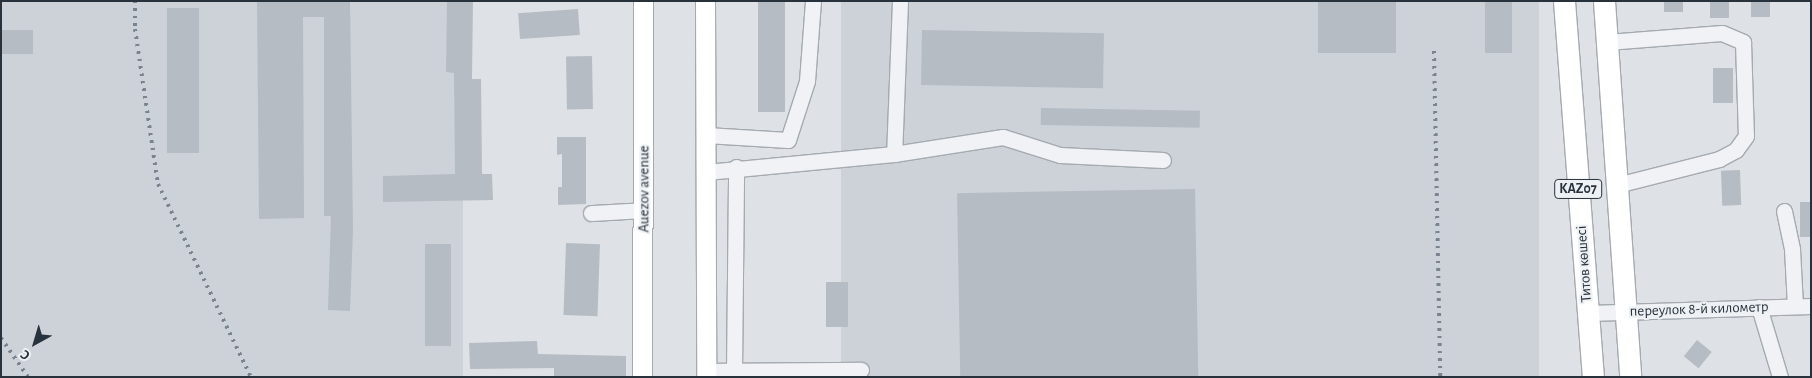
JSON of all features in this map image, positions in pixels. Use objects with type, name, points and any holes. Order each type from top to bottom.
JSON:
[{"type":"highway","name":"Титов көшесі","points":[[1564,1],[1593,377]]},
{"type":"highway","name":"KAZ07","points":[[1604,1],[1630,377]]},
{"type":"main road","name":"Auezov avenue","points":[[642,377],[644,210],[643,1]]},
{"type":"main road","points":[[705,1],[706,374]]},
{"type":"street","points":[[706,135],[788,140],[808,81],[813,1]]},
{"type":"street","points":[[894,154],[900,1]]},
{"type":"street","points":[[1607,42],[1722,33],[1743,42],[1746,136],[1736,150],[1719,159],[1617,185]]},
{"type":"street","points":[[706,172],[736,167],[894,154],[1003,137],[1060,155],[1163,160]]},
{"type":"street","points":[[734,371],[736,167]]},
{"type":"street","points":[[591,212],[644,210]]},
{"type":"street","points":[[1784,211],[1792,249],[1795,306]]},
{"type":"street","name":"переулок 8-й километр","points":[[1588,313],[1811,306]]},
{"type":"street","points":[[1759,307],[1780,377]]},
{"type":"street","points":[[706,374],[734,371],[861,370]]},
{"type":"shaded area","points":[[1,1],[463,1],[463,377],[1,377]]},
{"type":"shaded area","points":[[841,1],[1539,1],[1539,377],[841,377]]},
{"type":"building","points":[[257,1],[350,1],[353,230],[350,311],[328,310],[331,216],[324,216],[324,17],[303,17],[304,218],[259,219]]},
{"type":"building","points":[[447,1],[473,1],[472,79],[481,79],[482,174],[492,174],[493,200],[383,202],[383,176],[455,174],[454,73],[446,72]]},
{"type":"building","points":[[758,1],[785,1],[785,112],[758,112]]},
{"type":"building","points":[[1318,1],[1396,1],[1396,53],[1318,53]]},
{"type":"building","points":[[1485,1],[1512,1],[1512,53],[1485,53]]},
{"type":"building","points":[[1664,1],[1683,1],[1683,12],[1664,12]]},
{"type":"building","points":[[1710,1],[1729,1],[1729,18],[1710,18]]},
{"type":"building","points":[[1751,1],[1770,1],[1770,17],[1751,17]]},
{"type":"building","points":[[167,8],[199,8],[199,153],[167,153]]},
{"type":"building","points":[[578,9],[580,35],[520,39],[518,13]]},
{"type":"building","points":[[1,30],[33,30],[33,54],[1,54]]},
{"type":"building","points":[[922,30],[1104,33],[1103,88],[921,85]]},
{"type":"building","points":[[566,56],[592,56],[593,109],[567,109]]},
{"type":"building","points":[[1713,68],[1733,68],[1733,103],[1713,103]]},
{"type":"building","points":[[1041,108],[1200,111],[1200,128],[1041,125]]},
{"type":"building","points":[[557,137],[586,137],[586,204],[558,205],[558,187],[562,187],[562,154],[557,155]]},
{"type":"building","points":[[1740,170],[1741,205],[1722,206],[1721,171]]},
{"type":"building","points":[[1195,189],[1198,377],[960,377],[957,193]]},
{"type":"building","points":[[1800,202],[1811,202],[1811,237],[1800,237]]},
{"type":"building","points":[[566,243],[600,244],[597,316],[563,315]]},
{"type":"building","points":[[425,244],[451,244],[451,346],[425,346]]},
{"type":"building","points":[[826,282],[848,282],[848,327],[826,327]]},
{"type":"building","points":[[1697,340],[1712,352],[1699,368],[1684,356]]},
{"type":"building","points":[[537,341],[538,354],[626,356],[626,377],[554,377],[554,368],[470,369],[469,343]]},
{"type":"railway","points":[[135,1],[135,29],[158,184],[251,377]]},
{"type":"railway","points":[[1434,51],[1440,377]]},
{"type":"railway","points":[[1,338],[28,377]]}]
